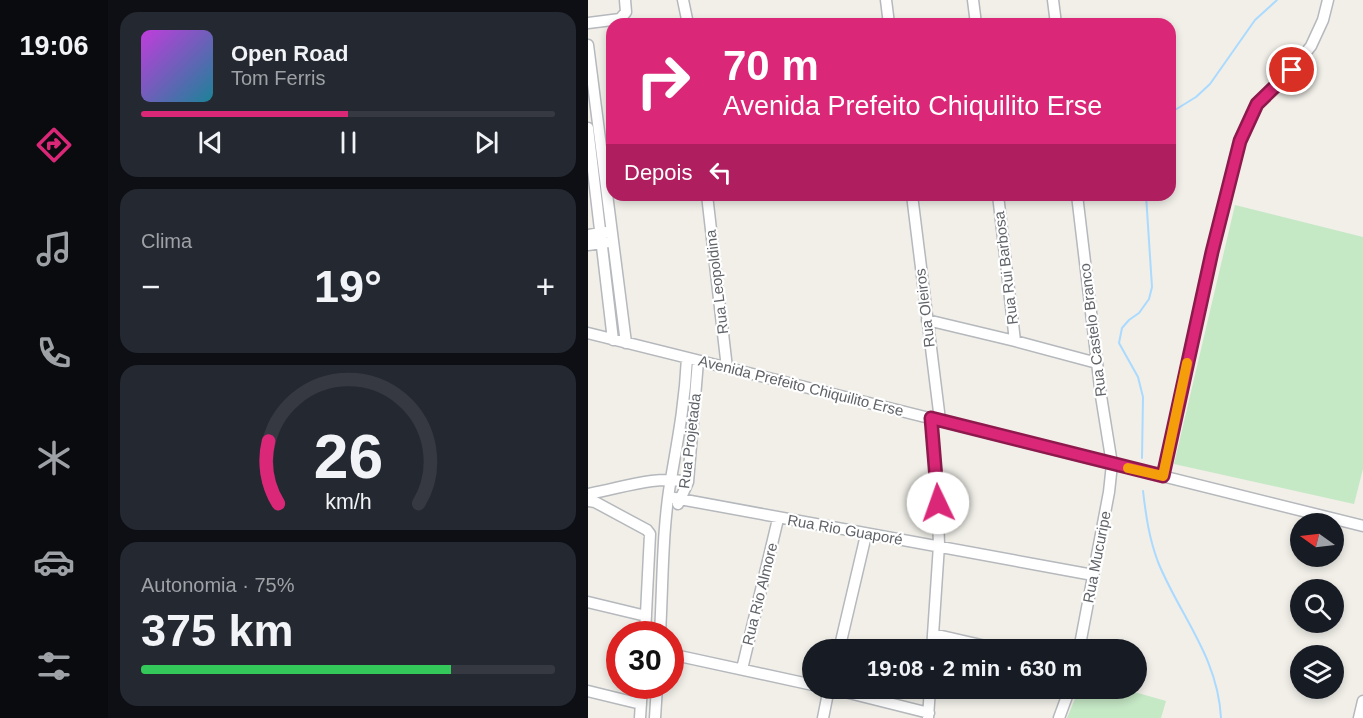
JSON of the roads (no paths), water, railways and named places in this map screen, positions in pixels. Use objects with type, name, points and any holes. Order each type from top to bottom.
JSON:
[{"type":"street","points":[[616,18],[623,16],[626,12],[625,0]]},
{"type":"street","points":[[684,0],[687,18]]},
{"type":"street","points":[[886,0],[888,18]]},
{"type":"street","points":[[973,0],[975,18]]},
{"type":"street","points":[[1053,0],[1055,18]]},
{"type":"street","points":[[1163,476],[1212,252],[1240,141],[1257,104],[1292,70],[1311,46],[1323,20],[1328,0]]},
{"type":"street","points":[[588,23],[606,20]]},
{"type":"street","points":[[588,45],[598,165],[607,237],[626,342]]},
{"type":"street","points":[[588,128],[598,165]]},
{"type":"street","name":"Rua Leopoldina","points":[[708,201],[727,368]]},
{"type":"street","name":"Rua Oleiros","points":[[913,201],[936,419],[939,546],[933,639]]},
{"type":"street","name":"Rua Rui Barbosa","points":[[999,201],[1015,341]]},
{"type":"street","name":"Rua Castelo Branco","points":[[1078,201],[1096,363],[1112,464]]},
{"type":"street","points":[[588,235],[607,237]]},
{"type":"street","points":[[588,245],[607,237]]},
{"type":"street","points":[[607,237],[613,340]]},
{"type":"street","name":"Rua Rui Barbosa","points":[[927,320],[1096,363]]},
{"type":"street","name":"Avenida Prefeito Chiquilito Erse","points":[[588,333],[1363,526]]},
{"type":"street","name":"Rua Projetada","points":[[661,621],[671,479],[693,360]]},
{"type":"street","name":"Rua Projetada","points":[[667,515],[681,499],[688,482],[693,360]]},
{"type":"street","name":"Rua Mucuripe","points":[[1081,639],[1109,492],[1112,464]]},
{"type":"street","points":[[592,499],[658,479],[688,482]]},
{"type":"street","name":"Rua Rio Guaporé","points":[[669,497],[778,519],[1092,575]]},
{"type":"street","points":[[592,499],[647,530],[650,534],[646,621]]},
{"type":"street","name":"Rua Rio Almore","points":[[742,669],[778,519]]},
{"type":"street","points":[[841,639],[866,535]]},
{"type":"street","points":[[588,602],[646,616]]},
{"type":"street","points":[[933,634],[955,639]]},
{"type":"street","points":[[684,657],[802,683]]},
{"type":"street","points":[[588,691],[641,704]]},
{"type":"street","points":[[640,718],[641,699]]},
{"type":"street","points":[[655,718],[656,699]]},
{"type":"street","points":[[823,718],[827,699]]},
{"type":"street","points":[[868,699],[929,716],[930,699]]},
{"type":"street","points":[[1059,718],[1066,699]]},
{"type":"street","points":[[1359,718],[1363,700]]},
{"type":"waterway","points":[[1176,109],[1196,97],[1210,84],[1255,20],[1277,0]]},
{"type":"waterway","points":[[1142,458],[1143,397],[1138,377],[1119,343],[1122,328],[1139,313],[1149,299],[1152,287],[1146,201]]},
{"type":"waterway","points":[[1143,491],[1148,527],[1158,562],[1206,656],[1213,675],[1221,718]]}]
